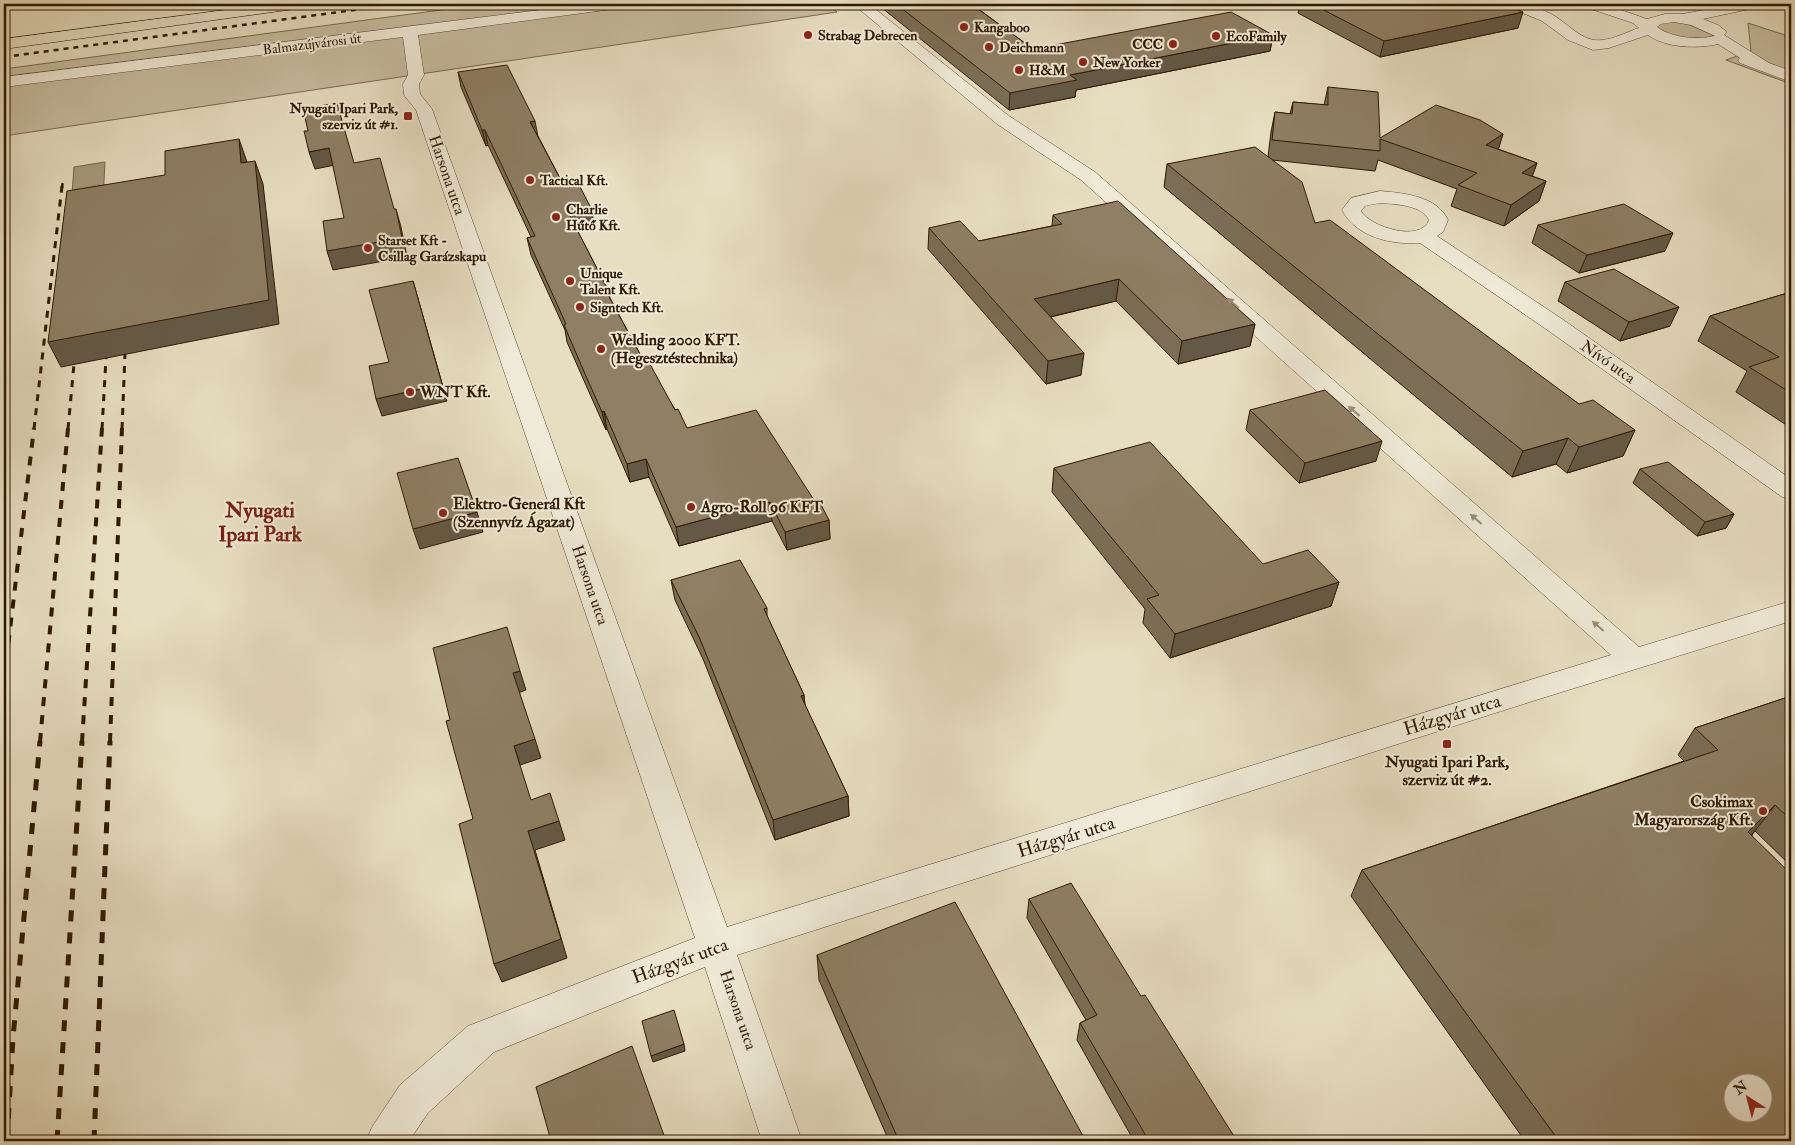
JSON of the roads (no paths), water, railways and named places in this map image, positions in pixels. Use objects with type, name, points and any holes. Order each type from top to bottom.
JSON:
[{"type":"main road","points":[[4,44],[302,4]]},
{"type":"street","name":"Balmazújvárosi út","points":[[4,82],[620,4]]},
{"type":"street","points":[[860,4],[1003,120],[1088,176],[1634,659]]},
{"type":"street","points":[[1513,4],[1547,18],[1582,41],[1593,45],[1611,43],[1650,28]]},
{"type":"street","points":[[1590,4],[1630,17],[1671,39],[1693,43],[1762,65],[1791,77]]},
{"type":"street","points":[[1607,4],[1704,24],[1762,65]]},
{"type":"street","points":[[1650,28],[1649,24],[1653,21],[1751,5]]},
{"type":"street","points":[[1693,43],[1709,42],[1720,35],[1724,21],[1751,5]]},
{"type":"street","name":"Harsona utca","points":[[410,32],[416,75],[411,84],[412,95],[424,110],[716,946],[782,1141]]},
{"type":"street","points":[[1611,43],[1649,43],[1671,39]]},
{"type":"street","name":"Nívó utca","points":[[1422,235],[1554,324],[1791,492]]},
{"type":"street","name":"Házgyár utca","points":[[386,1141],[414,1099],[481,1039],[716,946],[1791,611]]},
{"type":"railway","points":[[4,57],[399,4]]},
{"type":"railway","points":[[62,188],[63,179]]},
{"type":"railway","points":[[34,429],[62,186]]},
{"type":"railway","points":[[122,429],[125,354]]},
{"type":"railway","points":[[102,429],[106,358]]},
{"type":"railway","points":[[68,429],[74,364]]},
{"type":"railway","points":[[4,680],[34,428]]},
{"type":"railway","points":[[40,742],[68,428]]},
{"type":"railway","points":[[82,742],[102,428]]},
{"type":"railway","points":[[110,742],[122,428]]},
{"type":"railway","points":[[7,1141],[13,1038],[40,741]]},
{"type":"railway","points":[[57,1141],[82,741]]},
{"type":"railway","points":[[94,1141],[110,741]]},
{"type":"place","name":"Kangaboo","points":[[964,27]]},
{"type":"place","name":"Strabag Debrecen","points":[[808,35]]},
{"type":"place","name":"EcoFamily","points":[[1216,36]]},
{"type":"place","name":"CCC","points":[[1173,44]]},
{"type":"place","name":"Deichmann","points":[[989,47]]},
{"type":"place","name":"New Yorker","points":[[1083,62]]},
{"type":"place","name":"H&M","points":[[1019,70]]},
{"type":"place","name":"Nyugati Ipari Park, szerviz út #1.","points":[[408,116]]},
{"type":"place","name":"Tactical Kft.","points":[[530,180]]},
{"type":"place","name":"Charlie Hűtő Kft.","points":[[556,217]]},
{"type":"place","name":"Starset Kft - Csillag Garázskapu","points":[[368,248]]},
{"type":"place","name":"Unique Talent Kft.","points":[[570,281]]},
{"type":"place","name":"Signtech Kft.","points":[[580,307]]},
{"type":"place","name":"Welding 2000 KFT. (Hegesztéstechnika)","points":[[601,349]]},
{"type":"place","name":"WNT Kft.","points":[[410,392]]},
{"type":"place","name":"Agro-Roll 96 KFT","points":[[691,507]]},
{"type":"place","name":"Elektro-Generál Kft (Szennyvíz Ágazat)","points":[[443,513]]},
{"type":"place","name":"Nyugati Ipari Park, szerviz út #2.","points":[[1447,744]]},
{"type":"place","name":"Csokimax Magyarország Kft.","points":[[1763,811]]},
{"type":"district","name":"Nyugati Ipari Park","points":[[260,522]]}]
